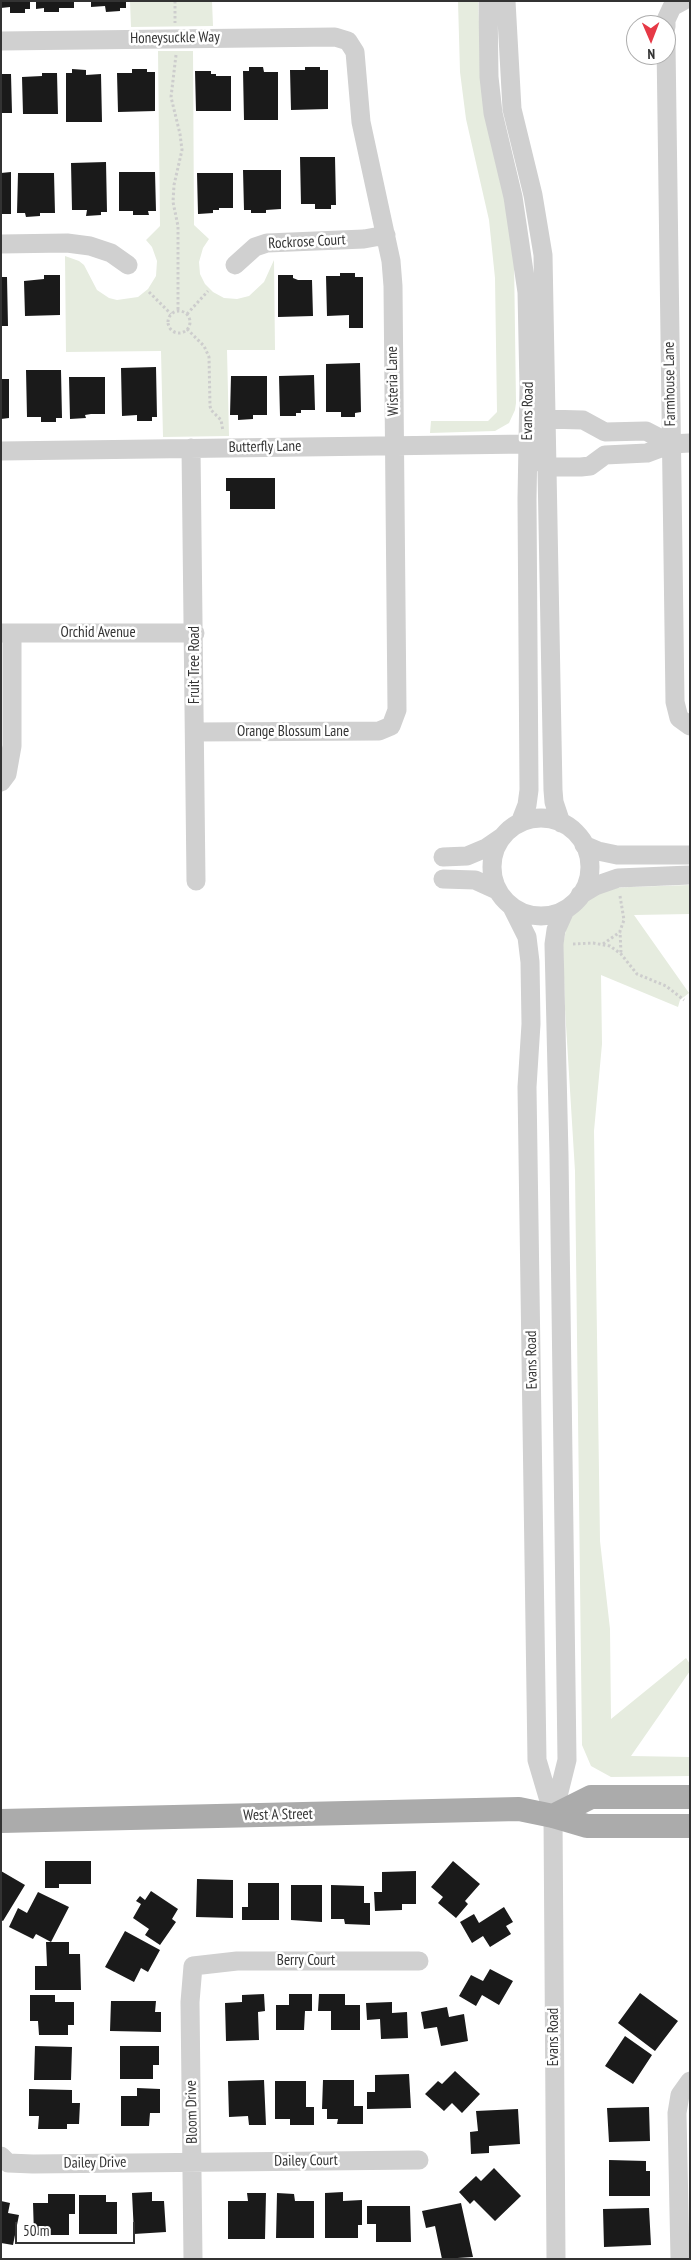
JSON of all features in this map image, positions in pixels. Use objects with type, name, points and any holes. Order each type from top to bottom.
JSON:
[{"type":"main road","points":[[553,1816],[591,1797],[690,1797]]},
{"type":"main road","name":"West A Street","points":[[1,1820],[519,1809],[588,1826],[690,1826]]},
{"type":"street","name":"Evans Road","points":[[488,1],[489,77],[493,113],[513,197],[527,292],[529,790],[527,805],[520,823]]},
{"type":"street","name":"Evans Road","points":[[506,1],[512,109],[533,195],[543,255],[553,790],[554,802],[561,823]]},
{"type":"street","points":[[668,15],[677,4]]},
{"type":"street","name":"Honeysuckle Way","points":[[1,41],[321,36],[342,38],[348,41]]},
{"type":"street","name":"Wisteria Lane","points":[[348,41],[355,52],[361,122],[386,235],[393,286],[397,710],[391,726]]},
{"type":"street","name":"Farmhouse Lane","points":[[667,65],[680,444],[675,702],[676,712],[686,725]]},
{"type":"street","name":"Rockrose Court","points":[[235,265],[255,247],[267,243],[364,239],[386,235]]},
{"type":"street","points":[[1,244],[67,243],[90,246],[111,253],[128,265]]},
{"type":"street","points":[[545,419],[583,420],[605,432],[646,431],[680,444],[647,453],[605,455],[590,466],[546,467],[528,444],[545,419]]},
{"type":"street","points":[[605,432],[605,455]]},
{"type":"street","name":"Butterfly Lane","points":[[1,451],[528,444]]},
{"type":"street","name":"Fruit Tree Road","points":[[191,448],[195,633],[196,881]]},
{"type":"street","points":[[1,782],[7,774],[12,746],[6,633]]},
{"type":"street","name":"Orchid Avenue","points":[[6,633],[195,633]]},
{"type":"street","name":"Orange Blossum Lane","points":[[195,732],[380,731],[391,726]]},
{"type":"street","points":[[442,857],[467,856],[486,848],[520,823],[540,819],[561,823],[578,836],[584,845],[589,865],[586,886],[580,896]]},
{"type":"street","points":[[497,890],[492,868],[495,852],[502,837]]},
{"type":"street","points":[[584,845],[598,851],[618,855],[690,855]]},
{"type":"street","points":[[443,879],[474,880],[497,890],[512,907],[538,916],[554,914],[565,910],[580,896],[595,886],[618,878],[690,875]]},
{"type":"street","name":"Evans Road","points":[[512,907],[527,937],[530,962],[527,1087],[537,1760],[553,1816]]},
{"type":"street","name":"Evans Road","points":[[556,2259],[553,1816],[567,1760],[562,1324],[554,944],[556,930],[565,910]]},
{"type":"street","points":[[532,1325],[562,1324]]},
{"type":"street","name":"Berry Court","points":[[193,1966],[237,1961],[419,1961]]},
{"type":"street","name":"Bloom Drive","points":[[193,1966],[190,2002],[193,2259]]},
{"type":"street","points":[[680,2259],[677,2113],[680,2095],[690,2080]]},
{"type":"street","name":"Dailey Drive","points":[[1,2156],[8,2163],[25,2164],[193,2162]]},
{"type":"street","name":"Dailey Court","points":[[193,2162],[419,2160]]},
{"type":"path","points":[[175,1],[176,26]]},
{"type":"path","points":[[176,52],[171,102],[180,134],[182,150],[174,185],[173,202],[178,226],[178,310]]},
{"type":"path","points":[[187,314],[208,291]]},
{"type":"path","points":[[149,292],[171,314]]},
{"type":"path","points":[[178,310],[187,314],[190,322],[187,329],[180,332],[171,329],[168,320],[171,314],[178,310]]},
{"type":"path","points":[[187,329],[204,346],[209,357],[210,406],[211,410],[221,420],[223,433]]},
{"type":"path","points":[[620,896],[624,920],[620,931],[621,954]]},
{"type":"path","points":[[603,944],[620,931]]},
{"type":"path","points":[[573,944],[603,944],[621,954],[637,974],[666,986],[684,1000]]},
{"type":"shaded area","points":[[130,1],[212,1],[213,26],[131,27]]},
{"type":"shaded area","points":[[458,1],[478,1],[482,88],[504,192],[514,259],[516,403],[509,423],[495,431],[430,433],[431,421],[488,421],[497,412],[495,278],[489,220],[466,119],[460,72]]},
{"type":"shaded area","points":[[158,51],[193,51],[194,225],[209,239],[203,248],[199,262],[200,274],[205,284],[213,292],[224,298],[237,299],[249,296],[264,282],[274,260],[275,350],[227,350],[229,436],[163,437],[161,351],[66,352],[65,256],[84,265],[97,290],[109,298],[117,300],[138,297],[148,289],[156,276],[157,261],[152,247],[146,240],[160,226]]},
{"type":"shaded area","points":[[690,885],[690,914],[634,915],[689,993],[680,1000],[678,1007],[601,975],[602,1044],[594,1131],[600,1541],[610,1629],[611,1719],[686,1658],[690,1664],[690,1671],[631,1756],[690,1757],[690,1776],[611,1777],[591,1766],[582,1745],[575,1171],[563,944],[567,925],[573,915],[590,899],[603,892],[614,888]]},
{"type":"building","points":[[1,1],[30,1],[30,9],[25,9],[25,13],[10,13],[10,7],[1,8]]},
{"type":"building","points":[[36,1],[74,1],[74,8],[59,8],[59,12],[44,12],[44,8],[36,9]]},
{"type":"building","points":[[91,1],[126,1],[126,8],[120,8],[120,11],[106,12],[105,6],[91,7]]},
{"type":"building","points":[[249,67],[263,67],[264,72],[278,72],[278,120],[244,120],[243,71],[249,71]]},
{"type":"building","points":[[305,67],[320,67],[320,70],[328,70],[328,109],[291,110],[290,70],[305,70]]},
{"type":"building","points":[[72,69],[86,70],[86,75],[101,74],[102,122],[66,122],[66,73],[72,73]]},
{"type":"building","points":[[132,69],[147,69],[147,72],[155,72],[155,111],[118,112],[117,73],[132,73]]},
{"type":"building","points":[[195,71],[211,71],[211,74],[216,74],[216,76],[231,76],[231,111],[196,111]]},
{"type":"building","points":[[42,73],[57,73],[58,114],[23,114],[22,77],[42,76]]},
{"type":"building","points":[[1,74],[11,74],[12,113],[1,113]]},
{"type":"building","points":[[300,157],[335,157],[336,205],[331,205],[331,209],[315,209],[315,204],[301,204]]},
{"type":"building","points":[[106,162],[107,212],[101,212],[101,215],[86,216],[87,210],[72,210],[71,163]]},
{"type":"building","points":[[243,170],[281,170],[281,209],[266,210],[266,213],[251,213],[251,210],[244,210]]},
{"type":"building","points":[[11,172],[11,214],[1,214],[1,173]]},
{"type":"building","points":[[119,172],[155,172],[156,211],[148,211],[149,215],[133,215],[133,211],[119,211]]},
{"type":"building","points":[[18,173],[54,173],[55,213],[40,213],[40,216],[26,217],[25,213],[17,213]]},
{"type":"building","points":[[197,173],[233,173],[233,208],[219,208],[219,210],[213,210],[213,213],[198,214]]},
{"type":"building","points":[[340,273],[355,273],[355,277],[363,277],[363,328],[349,328],[349,315],[327,316],[326,276],[340,276]]},
{"type":"building","points":[[44,275],[60,275],[60,315],[25,316],[24,281],[44,279]]},
{"type":"building","points":[[278,275],[293,275],[293,278],[298,280],[312,280],[313,316],[278,317]]},
{"type":"building","points":[[1,277],[7,277],[8,326],[1,326]]},
{"type":"building","points":[[360,363],[361,412],[355,413],[355,417],[341,417],[341,412],[326,412],[326,364]]},
{"type":"building","points":[[156,367],[157,417],[152,417],[152,421],[137,421],[137,415],[122,416],[121,368]]},
{"type":"building","points":[[26,370],[61,370],[62,418],[56,418],[56,422],[41,422],[41,417],[27,417]]},
{"type":"building","points":[[314,375],[315,410],[301,410],[301,413],[296,413],[296,416],[280,416],[279,376]]},
{"type":"building","points":[[231,376],[267,376],[267,415],[253,415],[253,419],[238,420],[238,415],[230,415]]},
{"type":"building","points":[[69,377],[105,377],[105,414],[91,414],[85,415],[86,418],[70,419]]},
{"type":"building","points":[[1,379],[9,379],[9,418],[1,419]]},
{"type":"building","points":[[226,478],[275,478],[275,509],[230,509],[230,491],[226,491]]},
{"type":"building","points":[[45,1861],[91,1861],[91,1884],[59,1884],[59,1888],[45,1888]]},
{"type":"building","points":[[453,1861],[480,1884],[465,1901],[468,1904],[456,1918],[438,1903],[443,1897],[431,1887]]},
{"type":"building","points":[[1,1871],[25,1885],[3,1921],[1,1920]]},
{"type":"building","points":[[416,1871],[416,1904],[402,1904],[402,1910],[375,1911],[374,1892],[382,1892],[382,1872]]},
{"type":"building","points":[[197,1879],[233,1880],[233,1918],[196,1917]]},
{"type":"building","points":[[248,1883],[279,1883],[279,1920],[242,1920],[242,1907],[248,1907]]},
{"type":"building","points":[[291,1885],[322,1885],[322,1922],[291,1920]]},
{"type":"building","points":[[331,1885],[364,1886],[364,1903],[370,1903],[370,1925],[345,1924],[344,1919],[331,1919]]},
{"type":"building","points":[[151,1891],[178,1909],[172,1919],[176,1922],[160,1945],[145,1935],[149,1929],[133,1918],[141,1904],[136,1901],[140,1896],[145,1900]]},
{"type":"building","points":[[38,1892],[69,1907],[51,1942],[36,1934],[33,1939],[9,1927],[18,1908],[27,1913]]},
{"type":"building","points":[[504,1907],[513,1922],[506,1926],[511,1934],[490,1947],[483,1936],[472,1943],[460,1922],[474,1914],[479,1923]]},
{"type":"building","points":[[125,1931],[160,1950],[148,1972],[141,1968],[134,1982],[105,1967]]},
{"type":"building","points":[[46,1942],[69,1942],[69,1954],[80,1954],[81,1990],[35,1990],[35,1966],[47,1966]]},
{"type":"building","points":[[490,1969],[513,1981],[499,2005],[482,1995],[476,2006],[459,1996],[471,1975],[483,1981]]},
{"type":"building","points":[[640,1993],[678,2021],[655,2051],[618,2023]]},
{"type":"building","points":[[264,1994],[265,2011],[258,2012],[259,2040],[226,2041],[225,2003],[242,2002],[242,1995]]},
{"type":"building","points":[[289,1994],[312,1994],[312,2011],[305,2011],[304,2030],[276,2030],[276,2005],[289,2005]]},
{"type":"building","points":[[319,1994],[345,1994],[345,2005],[360,2005],[360,2030],[331,2030],[331,2011],[318,2011]]},
{"type":"building","points":[[30,1995],[55,1995],[55,2002],[74,2002],[74,2025],[68,2025],[68,2035],[39,2035],[38,2021],[30,2021]]},
{"type":"building","points":[[111,2001],[156,2001],[155,2012],[161,2012],[161,2032],[110,2031]]},
{"type":"building","points":[[392,2002],[392,2013],[407,2012],[408,2038],[381,2039],[380,2019],[367,2020],[366,2003]]},
{"type":"building","points":[[447,2007],[449,2017],[464,2014],[468,2041],[441,2046],[437,2027],[424,2029],[421,2012]]},
{"type":"building","points":[[625,2036],[652,2055],[633,2084],[605,2066]]},
{"type":"building","points":[[35,2046],[72,2047],[71,2080],[34,2080]]},
{"type":"building","points":[[120,2046],[159,2046],[159,2065],[153,2065],[153,2079],[120,2079]]},
{"type":"building","points":[[455,2071],[480,2094],[462,2113],[452,2103],[444,2111],[425,2094],[438,2081],[442,2084]]},
{"type":"building","points":[[409,2074],[411,2108],[367,2109],[367,2092],[375,2092],[375,2075]]},
{"type":"building","points":[[264,2080],[266,2125],[249,2125],[248,2116],[229,2117],[228,2081]]},
{"type":"building","points":[[323,2080],[354,2080],[354,2106],[363,2106],[363,2124],[337,2124],[338,2119],[327,2119],[327,2109],[322,2109]]},
{"type":"building","points":[[275,2081],[306,2081],[306,2107],[314,2107],[314,2125],[290,2125],[290,2119],[275,2119]]},
{"type":"building","points":[[137,2088],[160,2089],[160,2113],[150,2113],[149,2126],[121,2126],[121,2096],[137,2096]]},
{"type":"building","points":[[29,2089],[72,2090],[72,2103],[80,2103],[79,2124],[67,2124],[67,2129],[38,2129],[39,2116],[29,2116]]},
{"type":"building","points":[[649,2107],[650,2141],[609,2142],[607,2108]]},
{"type":"building","points":[[518,2109],[520,2144],[489,2146],[489,2153],[471,2154],[470,2132],[478,2131],[476,2111]]},
{"type":"building","points":[[609,2160],[646,2161],[646,2171],[650,2171],[650,2196],[609,2196]]},
{"type":"building","points":[[494,2168],[521,2196],[495,2221],[474,2200],[470,2204],[459,2192],[476,2176],[481,2181]]},
{"type":"building","points":[[152,2192],[152,2201],[164,2201],[166,2232],[134,2234],[132,2193]]},
{"type":"building","points":[[343,2192],[343,2201],[362,2200],[362,2225],[358,2225],[358,2238],[325,2238],[325,2193]]},
{"type":"building","points":[[247,2193],[266,2193],[265,2239],[228,2239],[228,2201],[248,2201]]},
{"type":"building","points":[[277,2193],[294,2194],[295,2201],[314,2201],[314,2238],[276,2238]]},
{"type":"building","points":[[48,2194],[75,2194],[75,2214],[69,2214],[69,2235],[34,2235],[33,2203],[48,2203]]},
{"type":"building","points":[[79,2195],[106,2195],[106,2202],[117,2202],[117,2234],[79,2234]]},
{"type":"building","points":[[1,2201],[10,2203],[8,2213],[19,2215],[13,2245],[1,2243]]},
{"type":"building","points":[[461,2203],[473,2257],[442,2259],[435,2226],[426,2228],[422,2211]]},
{"type":"building","points":[[367,2206],[410,2206],[411,2242],[376,2242],[376,2224],[367,2224]]},
{"type":"building","points":[[649,2208],[651,2245],[604,2247],[603,2209]]}]
